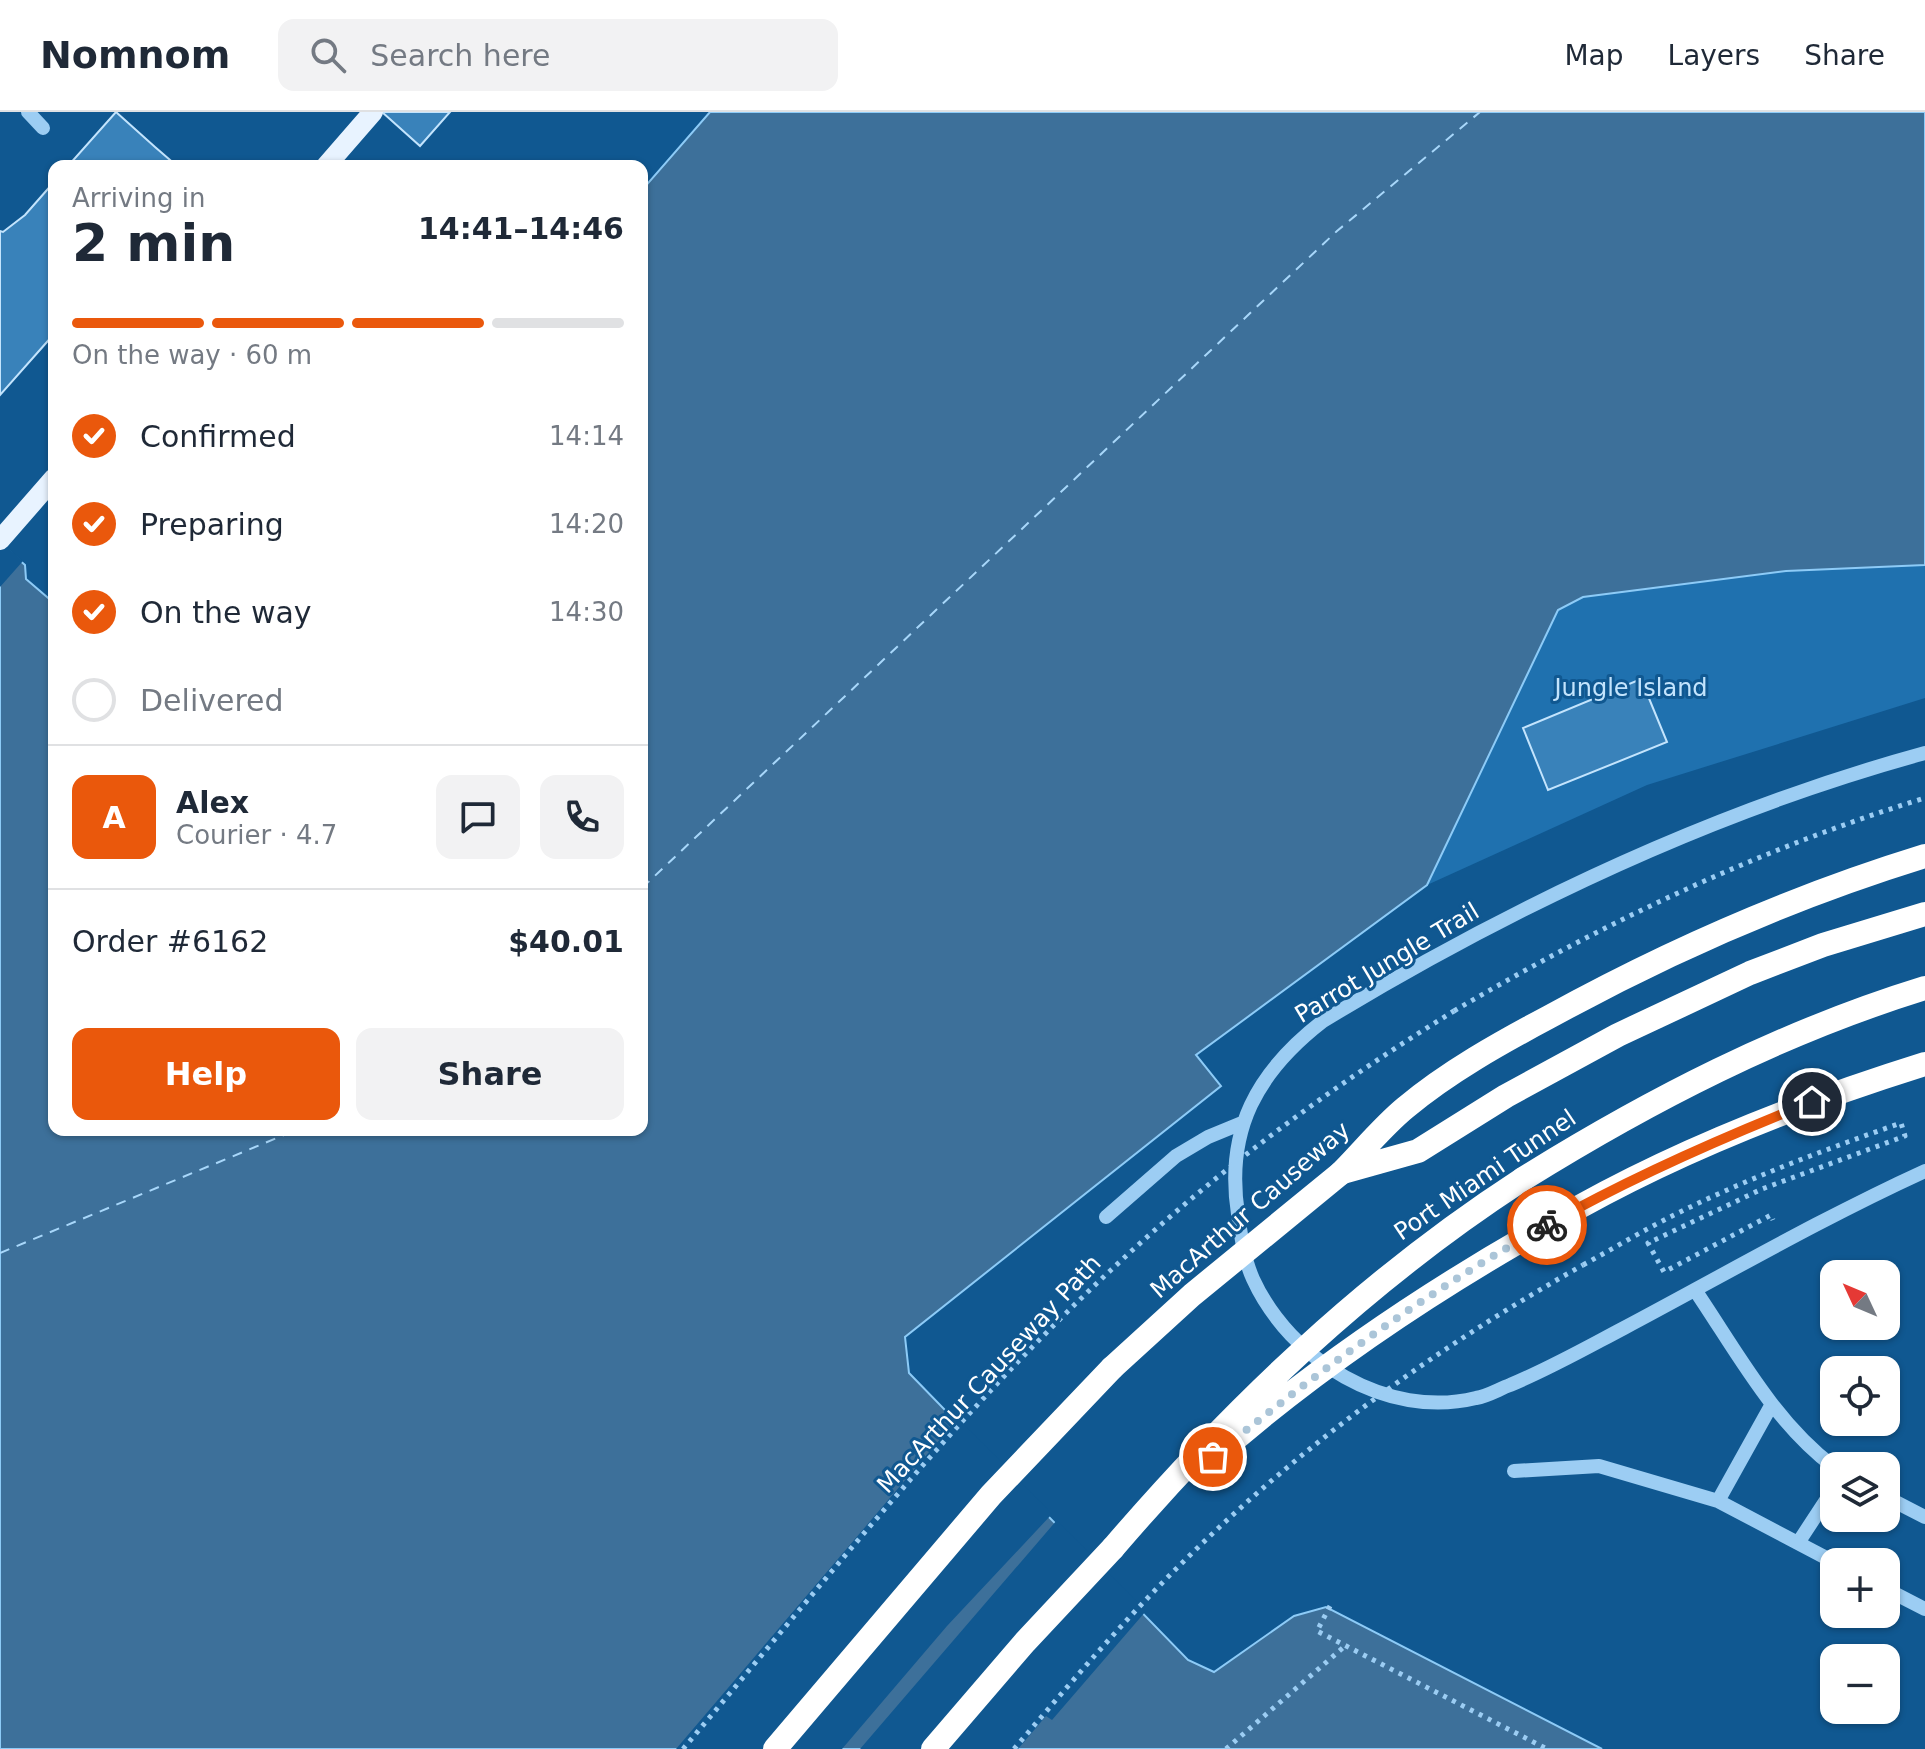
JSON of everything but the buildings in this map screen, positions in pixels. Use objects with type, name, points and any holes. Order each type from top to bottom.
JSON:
[{"type":"highway","name":"MacArthur Causeway","points":[[775,1749],[991,1495],[1112,1368],[1192,1295],[1341,1173],[1405,1108],[1467,1065],[1582,999],[1688,946],[1825,890],[1925,856]]},
{"type":"highway","name":"Port Miami Tunnel","points":[[1341,1173],[1418,1151],[1506,1096],[1618,1035],[1750,973],[1823,945],[1925,914]]},
{"type":"highway","name":"Port Miami Tunnel","points":[[1113,1548],[1201,1449],[1348,1308],[1450,1227],[1611,1126],[1712,1073],[1840,1017],[1925,988]]},
{"type":"highway","points":[[933,1749],[1043,1622],[1113,1548],[1213,1457],[1312,1379],[1424,1301],[1553,1222],[1631,1181],[1750,1127],[1826,1097],[1925,1064]]},
{"type":"main road","points":[[331,160],[373,112]]},
{"type":"main road","points":[[0,540],[48,485]]},
{"type":"street","points":[[28,112],[43,128]]},
{"type":"street","name":"Parrot Jungle Trail","points":[[1925,753],[1835,780],[1695,832],[1482,930],[1369,993],[1304,1035],[1274,1067],[1250,1104],[1242,1123],[1237,1144],[1234,1189],[1251,1277],[1278,1320],[1296,1340],[1341,1375],[1389,1396],[1434,1404],[1478,1398],[1529,1377],[1783,1241],[1925,1171]]},
{"type":"street","points":[[1106,1217],[1176,1156],[1208,1137],[1242,1123]]},
{"type":"street","points":[[1695,1290],[1772,1404],[1792,1430],[1820,1455]]},
{"type":"street","points":[[1718,1501],[1772,1404]]},
{"type":"street","points":[[1514,1471],[1599,1466],[1718,1501],[1820,1555]]},
{"type":"street","points":[[1900,1504],[1925,1517]]},
{"type":"street","points":[[1798,1543],[1820,1509]]},
{"type":"street","points":[[1900,1596],[1925,1609]]},
{"type":"path","name":"MacArthur Causeway Path","points":[[683,1749],[922,1467],[1015,1366],[1111,1269],[1266,1139],[1390,1050],[1557,952],[1662,899],[1790,845],[1925,798]]},
{"type":"path","points":[[1014,1749],[1179,1565],[1283,1471],[1367,1404],[1459,1339],[1672,1216],[1723,1192],[1901,1123],[1905,1136],[1762,1189],[1648,1243],[1664,1272],[1771,1215],[1773,1220]]},
{"type":"path","points":[[1330,1606],[1317,1631],[1547,1749]]},
{"type":"path","points":[[1226,1749],[1345,1646]]},
{"type":"green space","name":"Jungle Island","points":[[1925,565],[1925,698],[1647,785],[1427,885],[1558,610],[1583,597],[1786,571]]},
{"type":"shaded area","points":[[710,112],[1925,112],[1925,565],[1786,571],[1583,597],[1558,610],[1427,885],[1196,1055],[1221,1086],[905,1337],[909,1373],[1188,1660],[1214,1672],[1294,1616],[1326,1607],[1602,1749],[0,1749],[0,543],[25,565],[26,579],[48,598],[48,1136],[648,1136],[648,183]]},
{"type":"pier","points":[[0,541],[23,561],[0,587]]},
{"type":"pier","points":[[958,1418],[1052,1514],[947,1626],[842,1749],[676,1749]]},
{"type":"pier","points":[[1057,1520],[1146,1611],[1052,1720],[1046,1716],[1018,1749],[860,1749]]},
{"type":"ferry route","points":[[648,882],[1337,231],[1480,112]]},
{"type":"ferry route","points":[[0,1253],[282,1136]]},
{"type":"way so far","points":[[1213,1457],[1370,1337],[1547,1225]]},
{"type":"route","points":[[1547,1225],[1693,1151],[1812,1102]]}]
